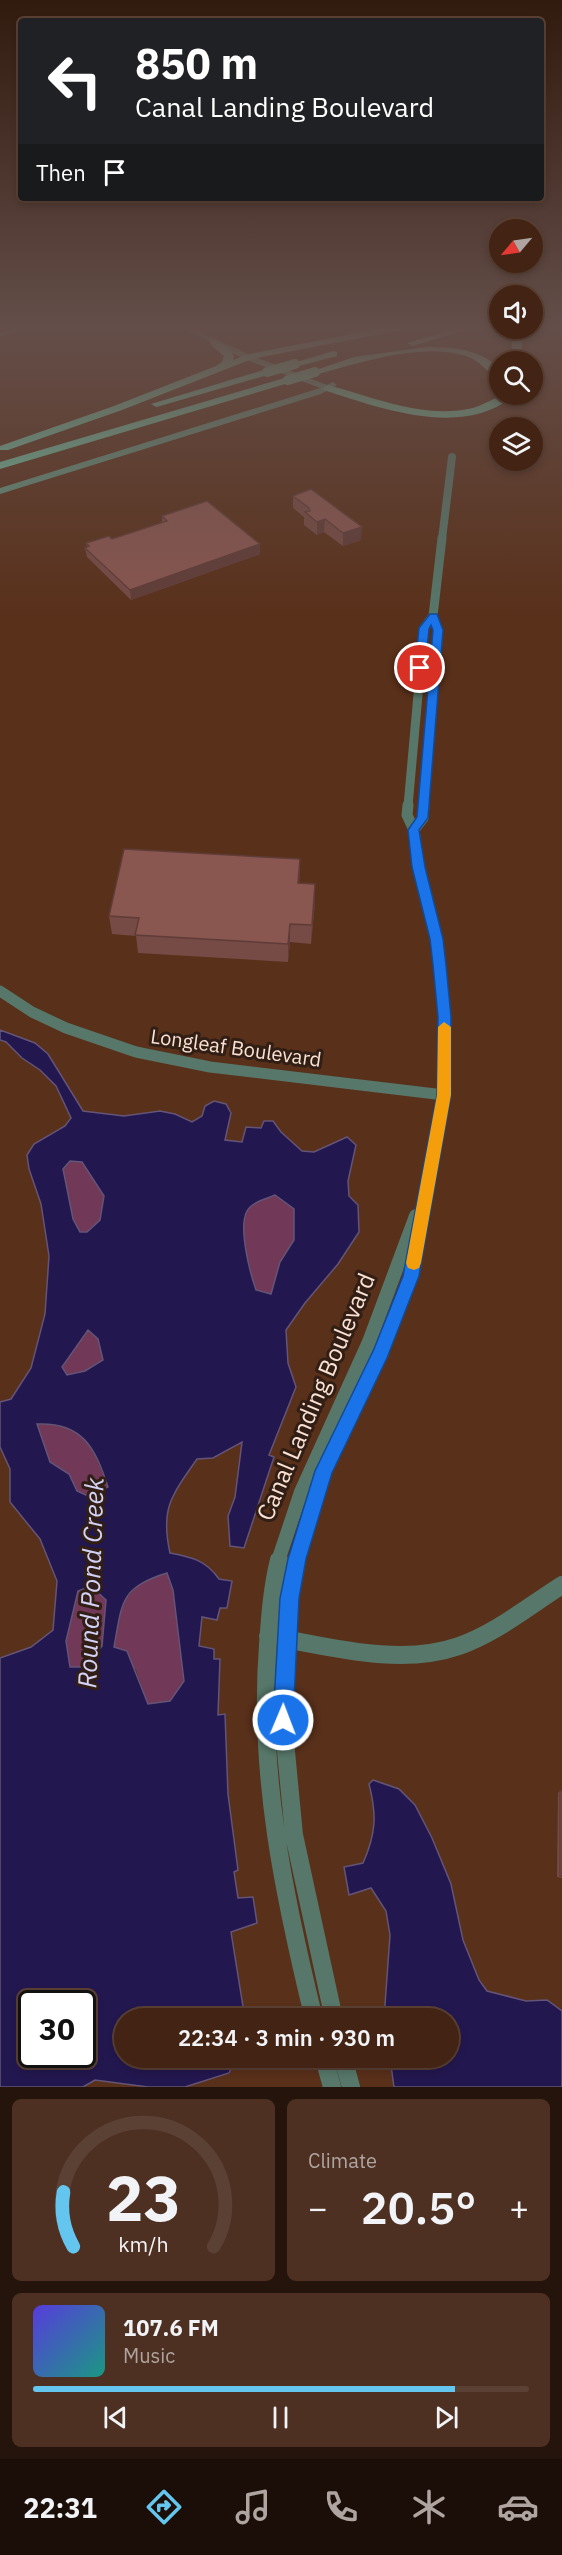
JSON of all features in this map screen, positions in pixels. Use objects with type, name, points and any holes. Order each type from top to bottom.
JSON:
[{"type":"highway","points":[[2,448],[73,423]]},
{"type":"highway","points":[[2,448],[88,423]]},
{"type":"highway","points":[[0,466],[143,423]]},
{"type":"street","points":[[0,491],[212,423]]},
{"type":"street","name":"Canal Landing Boulevard","points":[[414,830],[423,818],[438,630],[433,616],[452,457]]},
{"type":"street","name":"Canal Landing Boulevard","points":[[332,2008],[294,1835],[283,1720],[286,1639],[290,1598],[310,1513],[324,1471],[381,1353],[411,1276],[444,1095],[444,1017],[437,939],[418,867],[414,830],[407,815],[424,628],[433,616]]},
{"type":"street","name":"Longleaf Boulevard","points":[[0,992],[69,1031],[120,1049],[172,1062],[444,1095]]},
{"type":"street","name":"Canal Landing Boulevard","points":[[311,2008],[281,1879],[267,1788],[263,1719],[264,1674],[275,1575],[289,1523],[332,1418],[380,1316],[427,1190]]},
{"type":"street","points":[[268,1636],[390,1654],[426,1654],[459,1646],[562,1585]]},
{"type":"street","points":[[327,2068],[332,2087]]},
{"type":"street","points":[[346,2068],[351,2087]]},
{"type":"shaded area","points":[[70,1161],[82,1161],[104,1196],[100,1220],[87,1232],[80,1232],[73,1219],[63,1169]]},
{"type":"shaded area","points":[[276,1195],[294,1209],[294,1240],[280,1262],[272,1294],[256,1290],[248,1262],[244,1227],[247,1211],[252,1205]]},
{"type":"shaded area","points":[[88,1330],[98,1339],[103,1360],[85,1372],[67,1375],[62,1367]]},
{"type":"shaded area","points":[[37,1424],[67,1429],[85,1440],[97,1460],[108,1487],[90,1497],[77,1491],[69,1474],[50,1462]]},
{"type":"shaded area","points":[[167,1573],[173,1590],[184,1681],[170,1701],[148,1705],[136,1670],[114,1647],[122,1603],[142,1581]]},
{"type":"shaded area","points":[[91,1586],[106,1600],[102,1646],[86,1667],[70,1667],[66,1641],[78,1591]]},
{"type":"water","name":"Round Pond Creek","points":[[0,1030],[35,1043],[48,1054],[83,1111],[124,1116],[160,1111],[175,1114],[192,1122],[202,1116],[205,1106],[214,1101],[226,1104],[231,1113],[225,1140],[242,1142],[246,1127],[261,1128],[264,1121],[273,1121],[281,1132],[302,1151],[314,1152],[347,1137],[356,1145],[348,1181],[349,1196],[358,1205],[359,1232],[338,1264],[286,1330],[288,1363],[296,1387],[269,1455],[274,1457],[244,1548],[230,1546],[228,1516],[235,1497],[242,1442],[213,1458],[197,1459],[170,1503],[166,1524],[170,1553],[198,1560],[209,1567],[219,1579],[232,1581],[227,1608],[220,1608],[217,1620],[202,1617],[199,1646],[214,1649],[214,1659],[220,1659],[218,1715],[225,1714],[228,1794],[238,1870],[234,1872],[238,1898],[253,1897],[257,1923],[231,1932],[243,2008],[114,2008],[114,2068],[231,2068],[229,2073],[185,2087],[148,2087],[95,2080],[83,2087],[0,2087],[0,1658],[31,1647],[53,1630],[57,1581],[40,1539],[10,1502],[10,1469],[0,1447],[0,1402],[11,1399],[31,1368],[45,1314],[49,1256],[41,1204],[29,1169],[27,1155],[34,1144],[65,1126],[71,1118],[56,1086],[6,1042],[0,1040]],"holes":[[[70,1161],[82,1162],[104,1196],[100,1220],[87,1232],[80,1232],[73,1219],[63,1169]],[[275,1195],[294,1209],[294,1240],[280,1262],[271,1294],[256,1290],[248,1262],[244,1228],[249,1208]],[[88,1330],[98,1339],[103,1360],[85,1371],[67,1375],[62,1367]],[[37,1424],[66,1428],[85,1440],[98,1460],[108,1487],[90,1497],[77,1491],[69,1474],[50,1462]],[[167,1573],[173,1590],[184,1681],[170,1701],[148,1704],[127,1651],[114,1647],[119,1619],[126,1599],[140,1584]],[[91,1586],[106,1600],[102,1646],[86,1667],[70,1667],[66,1641],[78,1591]]]},
{"type":"water","points":[[373,1780],[399,1789],[415,1805],[451,1884],[463,1940],[479,1980],[487,1991],[526,2001],[547,2000],[562,2011],[562,2087],[394,2087],[391,2068],[459,2068],[459,2008],[385,2008],[390,1935],[386,1911],[371,1888],[349,1895],[344,1867],[363,1863],[371,1843],[374,1815],[369,1784]]},
{"type":"building","points":[[311,489],[362,527],[343,533],[325,519],[317,522],[305,512],[310,511],[309,508],[293,496]]},
{"type":"building","points":[[207,501],[260,544],[130,590],[85,548],[89,546],[86,543],[109,536],[112,539],[167,521],[162,516]]},
{"type":"building","points":[[124,849],[300,859],[298,883],[315,884],[312,925],[290,924],[288,944],[135,935],[139,918],[109,916]]},
{"type":"building","points":[[560,1791],[562,1791],[562,1876],[560,1876]]},
{"type":"slow traffic","points":[[414,1263],[444,1095],[444,1027]]},
{"type":"route","points":[[283,1720],[290,1598],[297,1559],[324,1471],[381,1353],[411,1276],[444,1095],[444,1017],[440,965],[437,939],[418,867],[414,830],[423,818],[438,630],[433,616],[424,628],[420,668]]}]
